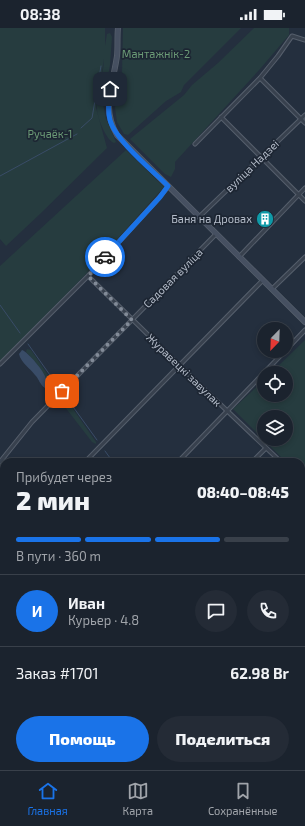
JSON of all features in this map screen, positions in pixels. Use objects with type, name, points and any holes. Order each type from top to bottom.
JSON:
[{"type":"street","points":[[118,28],[116,57],[110,89],[108,114],[117,135],[305,322]]},
{"type":"street","points":[[195,144],[260,78],[292,36],[305,40]]},
{"type":"street","points":[[260,78],[305,123]]},
{"type":"street","name":"вуліца Надзеі","points":[[199,216],[305,115]]},
{"type":"street","points":[[221,117],[305,202]]},
{"type":"street","points":[[0,364],[88,276],[160,197],[168,186]]},
{"type":"street","points":[[239,257],[305,188]]},
{"type":"street","name":"Садовая вуліца","points":[[3,458],[32,422],[216,234]]},
{"type":"street","points":[[272,290],[305,257]]},
{"type":"street","name":"Журавецкі завулак","points":[[88,276],[277,458]]},
{"type":"street","points":[[89,458],[263,280]]},
{"type":"street","points":[[293,342],[305,330]]},
{"type":"street","points":[[182,458],[277,358]]},
{"type":"street","points":[[256,458],[266,448]]},
{"type":"green space","name":"Ручаёк-1","points":[[0,28],[105,28],[105,46],[107,34],[110,33],[112,37],[110,65],[103,104],[106,119],[116,142],[114,143],[108,138],[102,128],[98,116],[107,148],[6,246],[0,239]],"holes":[[[104,59],[103,71],[100,86]]]},
{"type":"green space","name":"Мантажнік-2","points":[[123,28],[241,28],[184,85],[181,92],[166,101],[128,135],[124,134],[117,122],[115,107],[122,73]]},
{"type":"green space","points":[[254,28],[289,28],[289,35],[175,162],[175,169],[171,177],[165,174],[130,139],[184,95],[192,85],[218,63]]},
{"type":"green space","points":[[126,150],[164,187],[85,275],[0,361],[0,266]]},
{"type":"green space","points":[[305,340],[305,458],[282,458],[270,446],[293,446],[293,410],[257,410],[257,433],[233,409],[257,387],[257,402],[293,402],[293,366],[278,366],[286,358],[293,358],[293,352]]},
{"type":"green space","points":[[27,349],[31,350],[52,381],[54,387],[50,392],[45,392],[45,379],[43,374],[37,364],[26,352]]},
{"type":"green space","points":[[66,404],[71,406],[96,444],[92,442],[65,407]]},
{"type":"water","points":[[22,350],[40,367],[46,380],[45,388],[20,357],[19,354]]},
{"type":"waterway","points":[[81,128],[92,118],[101,66]]},
{"type":"waterway","points":[[0,176],[77,134]]},
{"type":"waterway","points":[[0,305],[20,333]]},
{"type":"waterway","points":[[28,344],[57,385]]},
{"type":"waterway","points":[[66,397],[97,440]]},
{"type":"waterway","points":[[105,451],[110,458]]},
{"type":"way so far","points":[[62,391],[132,320],[88,276],[105,257]]},
{"type":"place","name":"Баня на Дровах","points":[[265,219]]},
{"type":"route","points":[[105,257],[160,197],[168,186],[117,135],[108,114],[110,89]]}]
